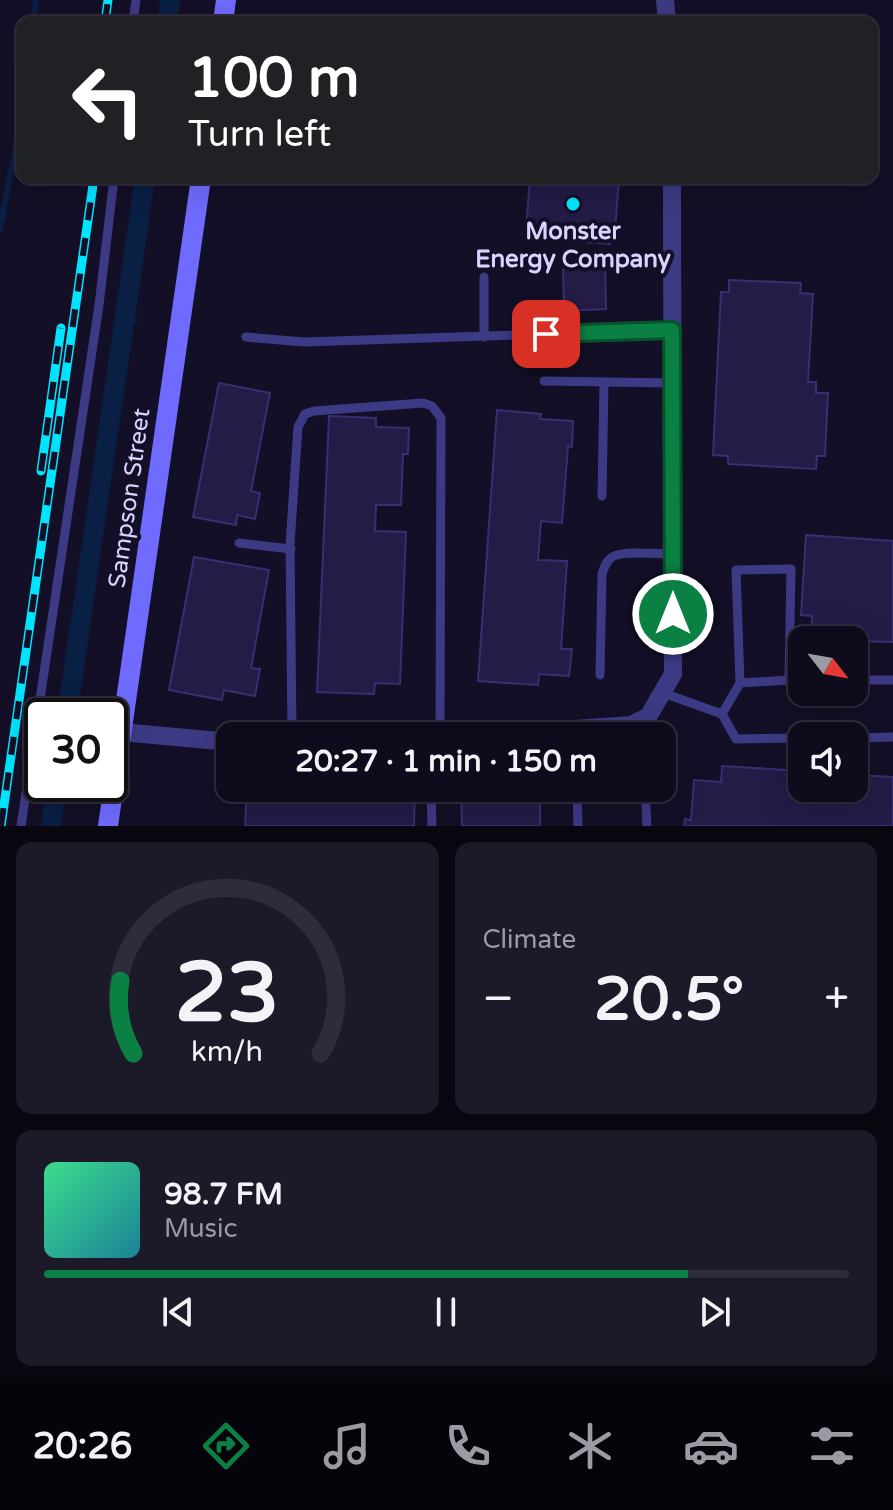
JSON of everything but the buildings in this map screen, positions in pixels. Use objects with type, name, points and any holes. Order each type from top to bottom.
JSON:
[{"type":"street","name":"Sampson Street","points":[[126,698],[200,184]]},
{"type":"street","points":[[645,722],[673,674],[672,184]]},
{"type":"street","points":[[128,733],[216,741]]},
{"type":"street","name":"Sampson Street","points":[[108,826],[111,802]]},
{"type":"lane","points":[[21,826],[99,305],[113,184]]},
{"type":"lane","points":[[484,277],[484,337]]},
{"type":"lane","points":[[246,337],[304,342],[672,330]]},
{"type":"lane","points":[[544,381],[672,383]]},
{"type":"lane","points":[[602,496],[604,382]]},
{"type":"lane","points":[[292,722],[291,549],[298,427],[305,414],[323,410],[423,403],[438,410],[441,418],[433,722]]},
{"type":"lane","points":[[239,543],[291,549]]},
{"type":"lane","points":[[600,675],[602,574],[606,564],[622,554],[672,554]]},
{"type":"lane","points":[[722,714],[740,683],[736,570],[791,569],[790,626]]},
{"type":"lane","points":[[740,683],[788,680]]},
{"type":"lane","points":[[868,680],[893,680]]},
{"type":"lane","points":[[663,693],[722,714],[736,739],[788,738]]},
{"type":"lane","points":[[868,738],[893,737]]},
{"type":"lane","points":[[431,802],[432,826]]},
{"type":"lane","points":[[577,802],[578,826]]},
{"type":"lane","points":[[646,802],[647,826]]},
{"type":"waterway","points":[[34,16],[36,0]]},
{"type":"waterway","points":[[168,16],[170,0]]},
{"type":"waterway","points":[[0,229],[16,145]]},
{"type":"waterway","points":[[70,698],[144,184]]},
{"type":"waterway","points":[[125,318],[135,320]]},
{"type":"waterway","points":[[51,826],[54,802]]},
{"type":"railway","points":[[106,16],[108,0]]},
{"type":"railway","points":[[1,826],[93,184]]},
{"type":"railway","points":[[41,471],[61,328]]},
{"type":"place","name":"Monster Energy Company","points":[[573,204]]},
{"type":"route","points":[[546,334],[672,330],[673,614]]}]
